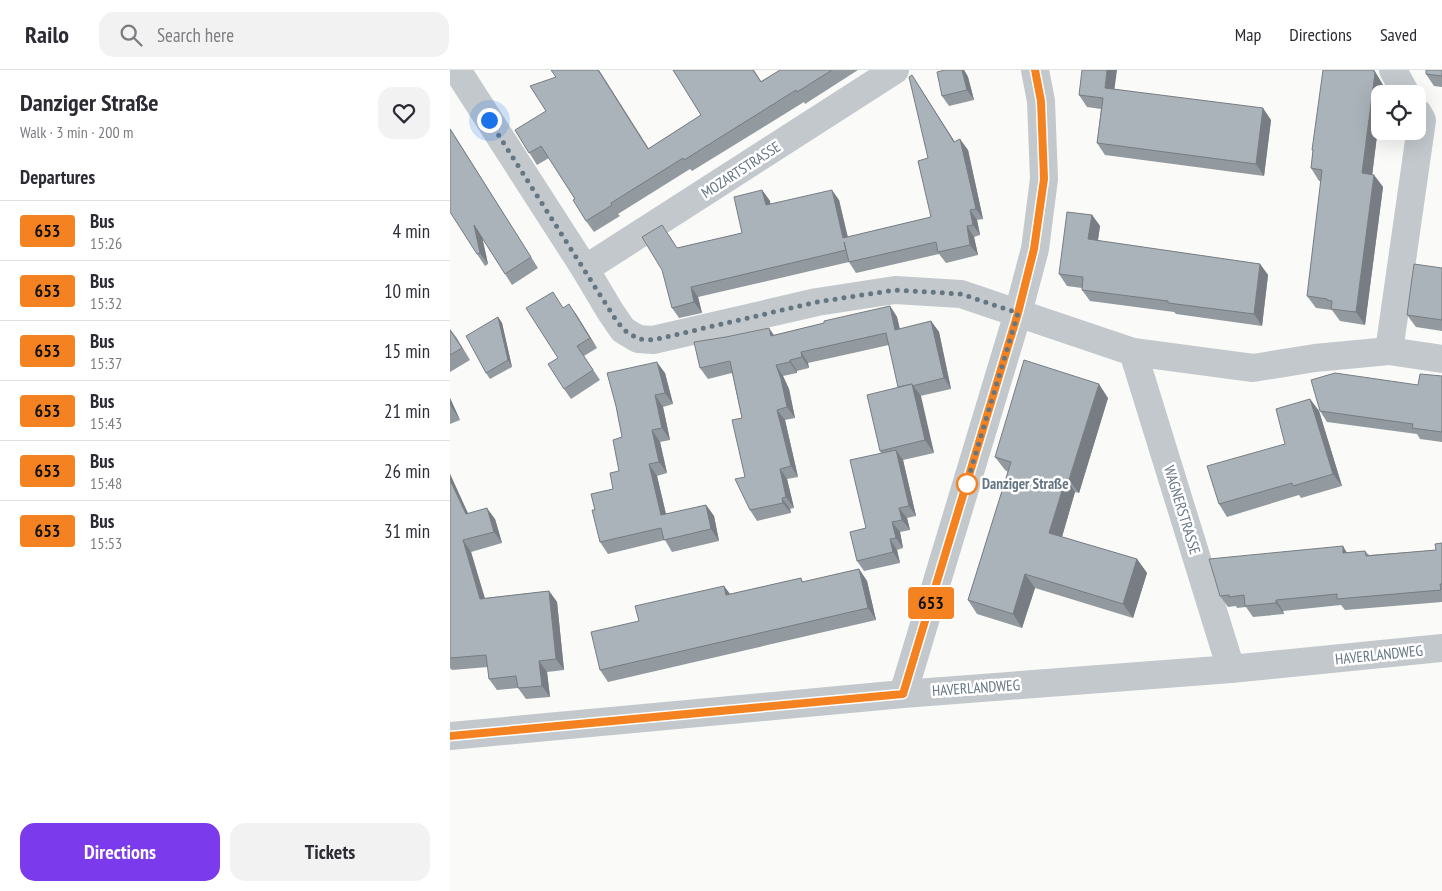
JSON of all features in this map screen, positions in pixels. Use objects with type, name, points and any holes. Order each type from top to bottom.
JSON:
[{"type":"street","points":[[457,70],[610,311],[624,330],[638,339],[653,340],[817,302],[895,290],[961,294],[1133,352],[1253,368],[1315,358],[1389,351],[1442,359]]},
{"type":"street","name":"MOZARTSTRASSE","points":[[585,270],[896,70]]},
{"type":"street","points":[[903,694],[1018,313],[1034,249],[1044,179],[1041,101],[1036,70]]},
{"type":"street","points":[[1393,70],[1401,85]]},
{"type":"street","points":[[1389,351],[1427,119]]},
{"type":"street","name":"WAGNERSTRASSE","points":[[1133,352],[1231,669]]},
{"type":"street","name":"HAVERLANDWEG","points":[[450,736],[903,694],[1231,669],[1442,648]]},
{"type":"building","points":[[551,70],[598,70],[648,149],[701,115],[673,70],[753,70],[761,82],[780,70],[832,70],[797,92],[796,90],[684,160],[683,158],[586,221],[573,200],[575,199],[541,146],[529,153],[515,130],[546,111],[530,86],[556,77]]},
{"type":"building","points":[[962,70],[967,90],[942,96],[937,72]]},
{"type":"building","points":[[1082,70],[1107,70],[1105,88],[1263,108],[1256,164],[1097,143],[1103,98],[1079,95]]},
{"type":"building","points":[[1323,70],[1373,70],[1375,73],[1373,85],[1371,85],[1371,104],[1362,173],[1374,175],[1356,312],[1331,309],[1332,301],[1307,296],[1322,170],[1311,168]]},
{"type":"building","points":[[1426,70],[1442,70],[1442,76],[1426,74]]},
{"type":"building","points":[[912,75],[954,142],[960,139],[976,209],[970,210],[973,225],[967,226],[970,245],[938,252],[936,242],[849,262],[846,250],[691,287],[694,302],[672,308],[662,270],[642,237],[662,225],[677,248],[742,233],[734,197],[762,190],[766,205],[832,190],[843,238],[931,217],[918,161],[928,158],[909,77]]},
{"type":"building","points":[[450,129],[531,257],[505,274],[474,225],[480,253],[477,254],[450,212]]},
{"type":"building","points":[[1067,212],[1092,215],[1088,239],[1260,264],[1254,314],[1082,290],[1083,277],[1059,274]]},
{"type":"building","points":[[1414,264],[1442,268],[1442,320],[1407,315]]},
{"type":"building","points":[[553,292],[563,308],[569,304],[590,338],[577,346],[593,370],[564,389],[548,364],[558,358],[526,308]]},
{"type":"building","points":[[890,306],[895,330],[931,321],[944,378],[912,386],[912,384],[898,387],[886,333],[801,352],[802,357],[776,365],[787,407],[777,410],[791,466],[780,469],[786,497],[782,498],[783,503],[750,510],[735,479],[745,477],[732,420],[742,418],[730,361],[700,368],[694,342],[769,328],[771,336],[824,323],[824,321]]},
{"type":"building","points":[[498,317],[508,360],[486,373],[466,336]]},
{"type":"building","points":[[450,330],[462,348],[450,355]]},
{"type":"building","points":[[1024,360],[1099,384],[1069,480],[1066,478],[1049,533],[1137,559],[1123,604],[1025,574],[1013,614],[968,600],[1011,462],[995,457]]},
{"type":"building","points":[[657,362],[665,393],[655,395],[662,428],[652,430],[659,462],[649,464],[661,515],[706,505],[711,529],[664,540],[661,528],[600,542],[592,510],[595,510],[591,494],[613,489],[610,473],[619,471],[613,440],[622,437],[607,373]]},
{"type":"building","points":[[1335,373],[1418,385],[1420,374],[1442,376],[1442,432],[1412,428],[1413,424],[1320,411],[1311,380]]},
{"type":"building","points":[[912,384],[925,440],[880,451],[867,395]]},
{"type":"building","points":[[1310,399],[1333,474],[1293,486],[1292,483],[1219,504],[1207,466],[1285,444],[1276,409]]},
{"type":"building","points":[[896,450],[909,506],[899,508],[902,520],[892,522],[896,538],[890,539],[893,552],[857,561],[850,532],[866,528],[850,460]]},
{"type":"building","points":[[450,480],[466,514],[487,508],[494,532],[463,540],[480,599],[549,591],[556,659],[539,661],[542,686],[518,688],[516,676],[489,679],[486,655],[450,658]]},
{"type":"building","points":[[1442,543],[1441,590],[1337,599],[1337,594],[1276,600],[1276,603],[1245,606],[1244,595],[1220,596],[1209,559],[1343,546],[1343,553],[1365,551],[1366,556],[1436,550],[1435,544]]},
{"type":"building","points":[[859,569],[868,608],[600,670],[591,632],[639,621],[635,606],[724,586],[726,595],[801,578],[802,582]]},
{"type":"bus line","name":"653","points":[[450,736],[903,694],[1018,313],[1034,249],[1044,179],[1041,101],[1035,70]]},
{"type":"place","name":"Danziger Straße","points":[[967,484]]},
{"type":"route","points":[[489,120],[610,311],[624,330],[638,339],[653,340],[817,302],[895,290],[961,294],[1018,313],[966,486],[967,484]]}]
